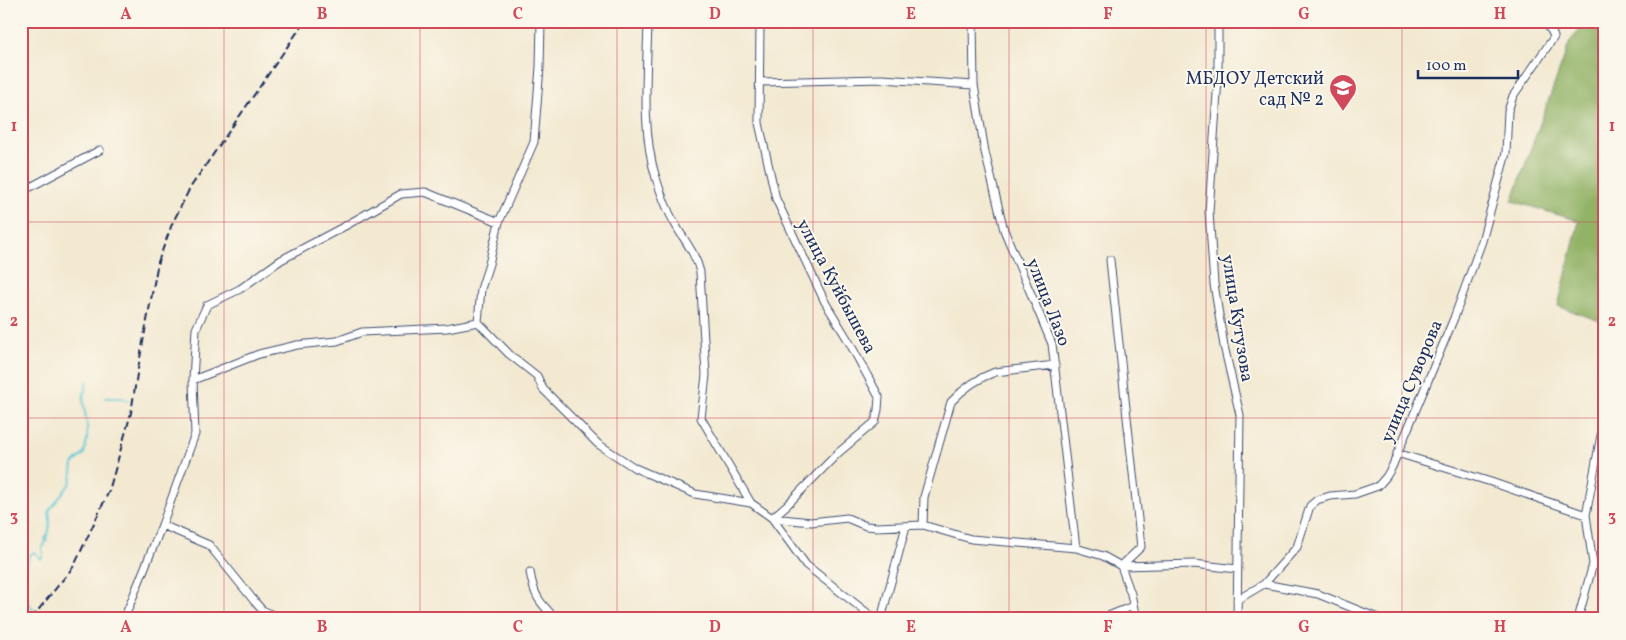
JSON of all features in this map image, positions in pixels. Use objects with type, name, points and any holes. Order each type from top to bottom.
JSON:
[{"type":"street","points":[[541,21],[540,67],[534,142],[499,222],[481,289],[478,322],[509,354],[537,376],[543,389],[598,444],[635,468],[694,494],[751,503]]},
{"type":"street","points":[[648,21],[647,136],[651,160],[665,203],[700,272],[706,375],[701,418],[751,503],[772,518],[806,565],[875,619]]},
{"type":"street","name":"улица Куйбышева","points":[[760,21],[759,123],[776,199],[824,302],[848,340],[879,397],[875,422],[838,453],[772,518]]},
{"type":"street","name":"улица Лазо","points":[[973,21],[974,85],[985,152],[1004,230],[1052,344],[1076,548]]},
{"type":"street","name":"улица Кутузова","points":[[1218,21],[1218,78],[1209,212],[1214,284],[1224,346],[1240,415],[1237,619]]},
{"type":"street","name":"улица Суворова","points":[[1237,600],[1264,584],[1297,547],[1310,506],[1317,500],[1330,496],[1355,494],[1378,486],[1386,477],[1454,318],[1482,241],[1506,153],[1508,111],[1514,96],[1554,37],[1549,26],[1544,21]]},
{"type":"street","points":[[760,82],[882,80],[974,85]]},
{"type":"street","points":[[21,192],[100,150]]},
{"type":"street","points":[[124,619],[162,525],[195,434],[193,380],[196,329],[206,305],[240,289],[281,260],[401,194],[425,192],[499,222]]},
{"type":"street","points":[[1110,260],[1141,547],[1121,566]]},
{"type":"street","points":[[193,380],[259,354],[297,345],[337,341],[362,332],[447,328],[478,322]]},
{"type":"street","points":[[923,525],[924,497],[951,402],[961,391],[986,375],[995,372],[1055,366]]},
{"type":"street","points":[[1578,619],[1593,564],[1586,515],[1605,414]]},
{"type":"street","points":[[1397,453],[1491,482],[1586,515]]},
{"type":"street","points":[[772,518],[811,522],[847,518],[866,526],[923,525],[971,539],[1076,548],[1103,556],[1121,566],[1194,564],[1237,569]]},
{"type":"street","points":[[162,525],[209,545],[254,602],[262,610],[282,619]]},
{"type":"street","points":[[881,619],[906,526]]},
{"type":"street","points":[[1121,566],[1136,619]]},
{"type":"street","points":[[530,572],[533,590],[543,606],[556,619]]},
{"type":"street","points":[[1264,584],[1318,594],[1380,619]]},
{"type":"street","points":[[1101,619],[1133,606]]},
{"type":"green space","points":[[1605,24],[1605,323],[1558,306],[1579,221],[1512,201],[1570,41],[1580,30]]},
{"type":"waterway","points":[[42,619],[34,612],[26,597],[25,582],[29,555],[35,552],[40,559],[42,558],[42,549],[47,540],[45,539],[50,526],[49,511],[71,482],[73,464],[84,454],[87,440],[87,424],[83,400],[87,381]]},
{"type":"waterway","points":[[105,398],[122,398],[127,401]]},
{"type":"railway","points":[[31,619],[74,566],[109,491],[131,413],[158,262],[172,224],[190,188],[305,21]]},
{"type":"place","name":"МБДОУ Детский сад № 2","points":[[1343,112]]}]
